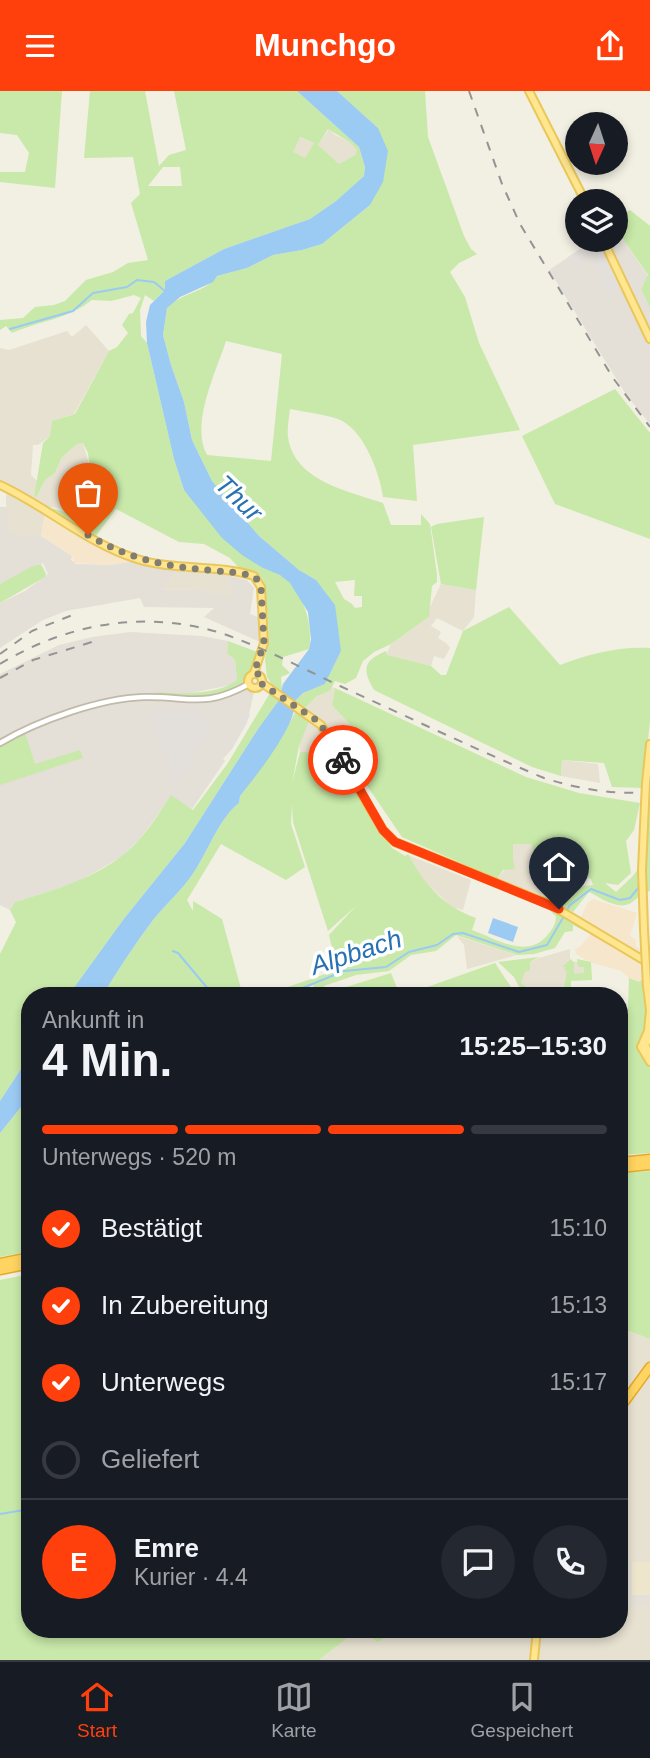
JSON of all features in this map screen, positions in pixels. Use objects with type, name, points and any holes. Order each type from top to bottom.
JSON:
[{"type":"highway","points":[[628,1161],[650,1159]]},
{"type":"highway","points":[[628,1167],[650,1165]]},
{"type":"highway","points":[[0,1263],[21,1259]]},
{"type":"highway","points":[[0,1270],[21,1266]]},
{"type":"highway","points":[[628,1397],[650,1367]]},
{"type":"main road","points":[[529,91],[578,189]]},
{"type":"main road","points":[[608,252],[650,339]]},
{"type":"main road","points":[[0,485],[36,502],[101,543],[131,557],[164,565],[254,576],[261,587],[264,643],[256,673],[249,677],[249,684],[255,688],[262,684]]},
{"type":"main road","points":[[256,673],[262,677],[262,684]]},
{"type":"main road","points":[[262,684],[324,728],[383,830],[395,842],[551,905],[650,964]]},
{"type":"main road","points":[[650,744],[643,835],[643,899],[650,1010],[648,1031],[641,1047],[650,1062]]},
{"type":"main road","points":[[649,1036],[646,1048],[650,1054]]},
{"type":"main road","points":[[534,1660],[536,1638]]},
{"type":"street","points":[[0,743],[51,719],[114,702],[144,697],[205,700],[232,694],[249,684]]},
{"type":"shaded area","points":[[329,129],[352,143],[357,150],[355,155],[339,164],[318,145]]},
{"type":"shaded area","points":[[299,137],[314,143],[305,159],[292,152]]},
{"type":"shaded area","points":[[628,247],[648,276],[641,289],[650,308],[650,424],[627,396],[549,270],[576,252],[628,252]]},
{"type":"shaded area","points":[[575,252],[606,252],[611,264],[608,265],[619,285],[609,295],[590,253],[583,256],[586,262],[574,269],[568,257]]},
{"type":"shaded area","points":[[86,325],[109,351],[74,414],[52,421],[50,436],[38,445],[33,445],[31,475],[38,482],[34,496],[37,496],[45,480],[55,473],[62,457],[77,444],[83,443],[90,468],[81,475],[68,475],[76,495],[74,506],[69,513],[54,507],[46,509],[41,536],[7,535],[8,489],[0,485],[0,348],[9,350],[67,331],[72,337]]},
{"type":"shaded area","points":[[0,507],[7,507],[8,534],[41,536],[72,556],[71,560],[76,564],[111,565],[141,560],[179,567],[162,590],[195,589],[231,597],[233,592],[229,583],[230,576],[247,580],[254,588],[250,614],[258,617],[260,642],[204,617],[214,608],[144,607],[140,598],[66,611],[43,620],[0,648],[0,603],[25,591],[48,574],[43,563],[0,584]]},
{"type":"shaded area","points":[[45,510],[88,535],[141,560],[111,565],[74,563],[72,556],[41,536]]},
{"type":"shaded area","points":[[179,567],[231,572],[229,583],[233,592],[232,598],[195,589],[160,590],[171,580]]},
{"type":"shaded area","points":[[441,584],[476,590],[474,617],[463,631],[437,618],[431,626],[441,632],[438,638],[450,648],[444,659],[434,656],[431,666],[386,655],[391,644],[428,618]]},
{"type":"shaded area","points":[[130,632],[202,636],[228,641],[227,653],[235,660],[237,680],[231,685],[186,694],[157,693],[180,700],[250,686],[255,688],[247,723],[192,809],[171,796],[141,838],[121,857],[76,883],[15,902],[10,910],[0,905],[0,674],[59,645]]},
{"type":"shaded area","points":[[332,687],[335,688],[332,705],[353,728],[340,746],[321,756],[312,757],[307,752],[300,752],[299,746],[308,721],[305,708],[317,696],[330,691]]},
{"type":"shaded area","points":[[161,709],[201,712],[208,735],[178,779],[172,781],[151,712]]},
{"type":"shaded area","points":[[247,712],[250,715],[232,749],[228,747]]},
{"type":"shaded area","points":[[562,760],[598,764],[600,783],[561,776]]},
{"type":"shaded area","points":[[513,844],[531,844],[538,863],[532,867],[558,873],[558,881],[564,894],[559,901],[497,879],[513,860]]},
{"type":"shaded area","points":[[408,855],[471,880],[463,910],[452,907],[422,879]]},
{"type":"shaded area","points":[[593,899],[637,913],[630,936],[636,939],[636,946],[641,949],[643,979],[639,983],[621,971],[589,962],[576,954],[575,949],[581,946],[596,927],[581,917],[588,902]]},
{"type":"shaded area","points":[[457,936],[517,955],[467,969],[464,945]]},
{"type":"shaded area","points":[[570,949],[570,961],[586,963],[586,977],[572,977],[563,987],[519,987],[524,965]]},
{"type":"shaded area","points":[[628,1332],[650,1339],[650,1660],[319,1660],[347,1638],[373,1638],[377,1641],[383,1638],[628,1638]]},
{"type":"shaded area","points":[[628,1562],[632,1562],[632,1595],[650,1595],[650,1606],[628,1606]]},
{"type":"shaded area","points":[[632,1562],[650,1562],[650,1595],[632,1595]]},
{"type":"green space","points":[[0,91],[62,91],[55,188],[0,182],[0,172],[25,172],[29,153],[17,135],[0,133]]},
{"type":"green space","points":[[90,91],[145,91],[159,166],[169,155],[186,150],[174,91],[297,91],[359,147],[365,167],[364,176],[336,201],[310,219],[224,249],[165,281],[165,290],[154,301],[145,295],[140,310],[141,336],[147,343],[174,459],[184,490],[263,568],[287,580],[305,607],[310,629],[309,649],[283,657],[282,665],[290,673],[281,677],[282,691],[273,686],[267,677],[265,659],[269,637],[265,584],[262,578],[253,571],[239,568],[230,558],[204,544],[179,542],[116,509],[96,536],[51,508],[69,513],[86,524],[105,503],[92,495],[103,492],[101,474],[90,471],[80,479],[67,477],[81,475],[90,468],[88,453],[83,443],[77,444],[62,457],[55,473],[45,480],[34,497],[43,443],[50,436],[52,421],[75,414],[109,351],[117,347],[128,333],[122,325],[141,298],[134,295],[111,301],[92,300],[63,316],[12,333],[6,326],[0,330],[0,320],[23,318],[35,307],[65,301],[86,280],[113,272],[128,263],[148,260],[131,203],[140,194],[133,157],[84,158]],"holes":[[[328,129],[351,143],[357,150],[355,155],[339,164],[318,145]],[[300,137],[314,143],[305,158],[293,152]],[[163,167],[180,167],[182,186],[148,186]]]},
{"type":"green space","points":[[337,91],[425,91],[428,137],[464,236],[477,254],[459,263],[450,272],[465,297],[479,343],[520,430],[413,445],[417,501],[383,497],[369,452],[347,424],[332,417],[290,409],[288,437],[292,452],[300,464],[325,482],[383,503],[391,525],[421,525],[421,514],[430,524],[437,575],[437,582],[432,586],[429,617],[363,661],[356,678],[345,684],[335,681],[330,691],[317,696],[305,708],[295,701],[303,693],[325,684],[341,651],[316,580],[299,570],[259,536],[212,481],[192,440],[184,402],[163,335],[167,308],[172,303],[207,286],[217,276],[247,268],[273,255],[322,244],[370,205],[378,128]],"holes":[[[226,341],[282,354],[271,461],[207,455],[201,428],[203,413]],[[355,580],[354,596],[362,596],[362,607],[355,608],[344,599],[335,582]]]},
{"type":"green space","points":[[628,211],[650,226],[650,308],[641,289],[648,275],[628,246]]},
{"type":"green space","points":[[615,389],[650,433],[650,539],[555,504],[522,436]]},
{"type":"green space","points":[[484,517],[476,590],[441,584],[431,527]]},
{"type":"green space","points":[[41,564],[45,577],[0,603],[0,584]]},
{"type":"green space","points":[[509,607],[560,665],[604,652],[650,648],[650,721],[643,788],[612,787],[604,763],[562,760],[561,776],[532,767],[374,690],[366,671],[373,658],[386,651],[387,655],[431,666],[441,675],[446,675],[463,631]]},
{"type":"green space","points":[[228,641],[257,652],[249,676],[241,688],[213,698],[158,698],[157,692],[210,691],[237,680],[235,660],[227,653]]},
{"type":"green space","points":[[335,688],[526,777],[579,793],[640,803],[634,830],[626,841],[631,873],[618,885],[605,883],[616,892],[646,859],[650,803],[650,891],[626,905],[609,902],[589,892],[573,912],[562,906],[561,902],[570,895],[574,887],[593,885],[591,879],[585,876],[561,886],[558,873],[544,869],[537,874],[531,867],[538,863],[531,844],[513,844],[515,869],[503,870],[497,879],[402,837],[340,746],[353,728],[332,705]]},
{"type":"green space","points":[[270,693],[279,700],[185,843],[123,920],[75,987],[21,987],[21,1069],[0,1101],[0,954],[16,922],[10,910],[15,902],[82,879],[112,863],[143,835],[171,795],[193,810],[228,763]]},
{"type":"green space","points":[[296,711],[309,721],[299,746],[292,783],[300,752],[307,752],[312,757],[321,756],[332,749],[392,848],[405,856],[408,854],[428,884],[444,900],[476,918],[472,930],[513,946],[533,945],[542,941],[554,924],[556,916],[547,908],[587,932],[573,925],[573,931],[565,932],[555,948],[517,955],[456,935],[436,951],[411,955],[389,971],[356,975],[324,987],[288,987],[337,970],[329,935],[356,906],[328,931],[293,822],[292,804],[291,824],[305,867],[286,880],[221,844],[187,900],[193,911],[193,901],[222,919],[241,987],[108,987],[153,920],[192,875],[219,827],[239,803],[240,796],[280,740]]},
{"type":"green space","points":[[24,730],[35,764],[80,750],[83,758],[0,785],[0,743]]},
{"type":"green space","points":[[539,957],[530,962],[530,970],[525,972],[521,983],[526,987],[519,987],[514,977],[498,962]]},
{"type":"green space","points":[[571,959],[574,963],[574,974],[584,973],[584,967],[578,967],[577,959],[591,962],[592,980],[571,981],[571,987],[564,987],[567,971],[564,970],[566,967],[562,967]]},
{"type":"green space","points":[[495,963],[511,987],[427,987]]},
{"type":"green space","points":[[391,973],[397,987],[346,987]]},
{"type":"green space","points":[[629,978],[639,982],[643,979],[647,1022],[639,1048],[650,1068],[650,1153],[628,1154]]},
{"type":"green space","points":[[21,1107],[21,1253],[0,1257],[0,1133]]},
{"type":"green space","points":[[650,1171],[650,1339],[628,1332],[628,1172]]},
{"type":"green space","points":[[21,1276],[21,1638],[347,1638],[319,1660],[0,1660],[0,1280]]},
{"type":"water","points":[[297,91],[337,91],[378,128],[388,151],[383,182],[370,205],[322,244],[273,255],[247,268],[217,276],[213,282],[180,297],[167,308],[163,335],[184,402],[192,440],[212,481],[259,536],[299,570],[316,580],[335,605],[341,651],[325,684],[303,693],[295,701],[290,723],[274,750],[240,796],[239,803],[219,827],[192,875],[153,920],[108,987],[75,987],[123,920],[185,843],[279,700],[283,684],[309,649],[311,639],[308,612],[290,583],[242,555],[222,538],[184,490],[174,459],[147,343],[146,322],[150,305],[165,290],[165,281],[224,249],[310,219],[336,201],[364,176],[365,167],[359,147]]},
{"type":"water","points":[[493,918],[518,927],[513,942],[488,933]]},
{"type":"water","points":[[21,1069],[21,1107],[0,1133],[0,1101]]},
{"type":"waterway","points":[[10,329],[73,311],[93,293],[127,287],[137,280],[154,282],[165,291]]},
{"type":"waterway","name":"Alpbach","points":[[567,911],[569,906],[591,889],[620,900],[630,898],[639,887]]},
{"type":"waterway","name":"Alpbach","points":[[305,987],[344,971],[386,967],[409,952],[437,945],[453,934],[463,933],[519,952],[547,945],[564,916]]},
{"type":"waterway","name":"Alpbach","points":[[173,951],[178,953],[206,987]]},
{"type":"waterway","points":[[0,1514],[21,1510]]},
{"type":"railway","points":[[469,91],[502,184],[520,224],[613,378],[650,427]]},
{"type":"railway","points":[[0,654],[32,631],[75,614]]},
{"type":"railway","points":[[0,664],[53,639],[109,624],[166,622],[195,626],[254,645],[544,778],[596,790],[650,792]]},
{"type":"railway","points":[[0,678],[33,660],[92,642]]},
{"type":"way so far","points":[[88,535],[115,550],[152,563],[254,576],[261,587],[264,635],[254,673],[261,675],[262,684],[319,722],[343,760]]},
{"type":"route","points":[[343,760],[383,830],[395,842],[559,909]]},
{"type":"water label","name":"Thur","points":[[239,498]]}]
